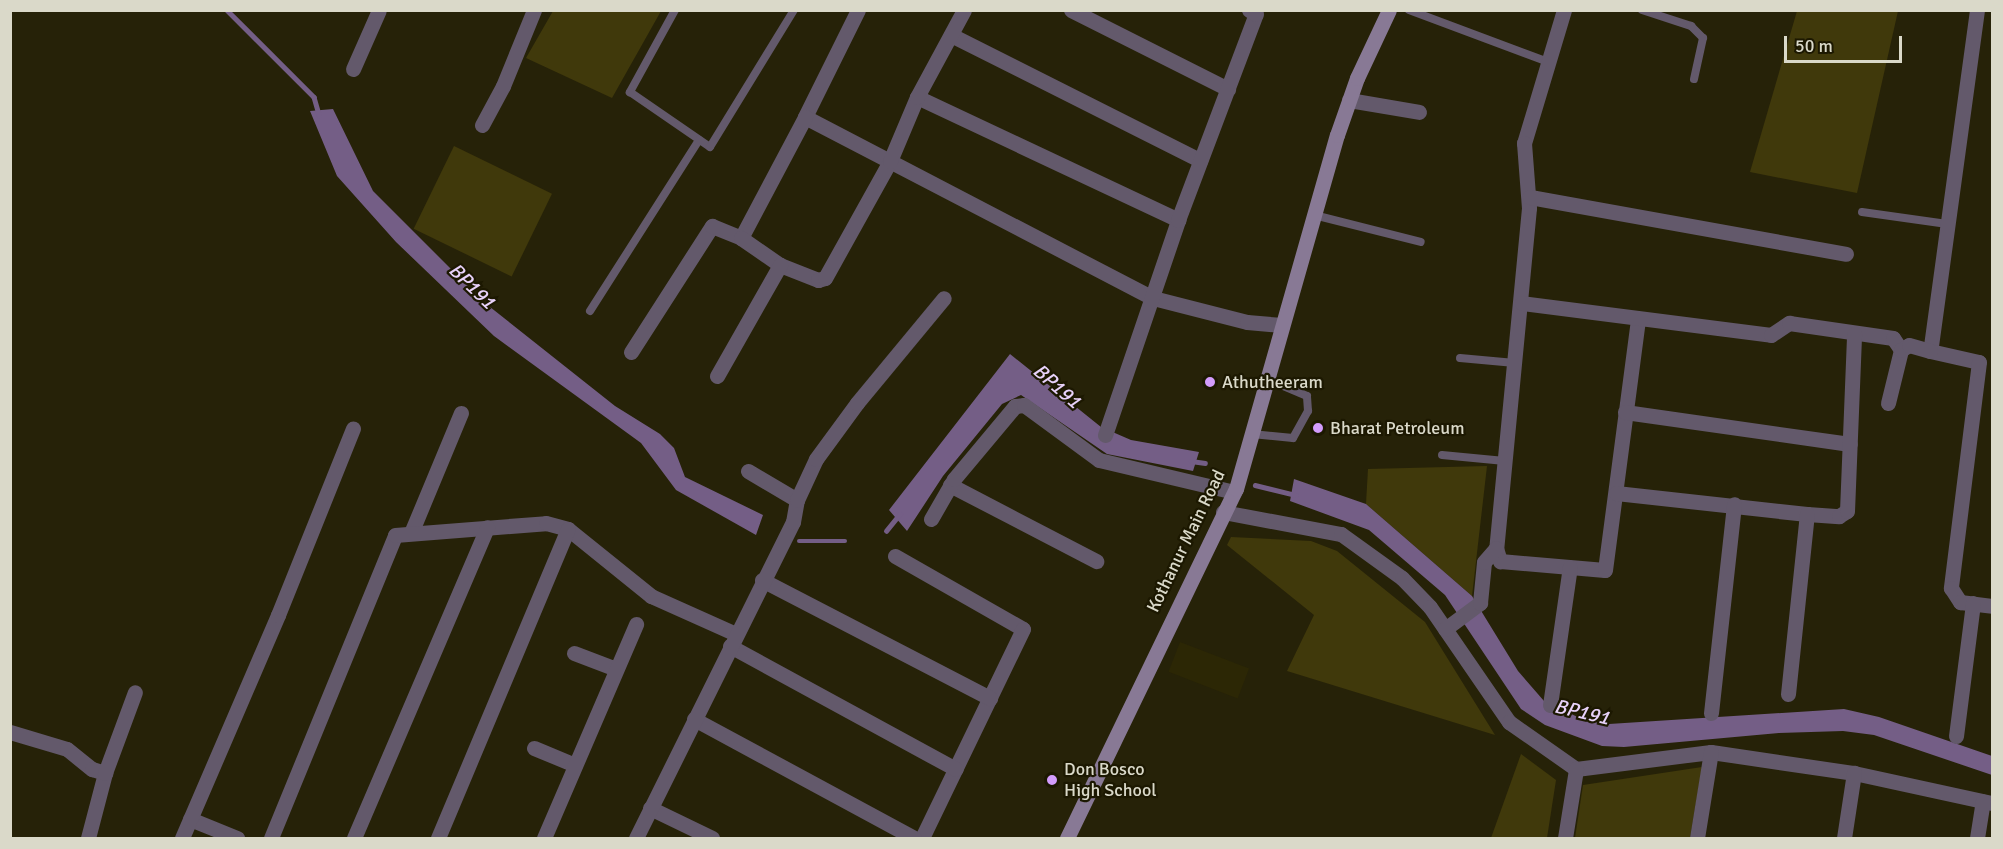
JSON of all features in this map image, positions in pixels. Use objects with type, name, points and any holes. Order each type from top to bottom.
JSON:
[{"type":"main road","name":"Kothanur Main Road","points":[[1067,838],[1234,492],[1314,215],[1350,100],[1389,10]]},
{"type":"street","points":[[353,69],[379,10]]},
{"type":"street","points":[[482,125],[503,86],[534,10]]},
{"type":"street","points":[[741,238],[858,10]]},
{"type":"street","points":[[631,352],[707,231],[717,226],[741,238],[780,266],[818,280],[825,278],[890,161],[917,97],[964,10]]},
{"type":"street","points":[[1071,10],[1228,89]]},
{"type":"street","points":[[1105,435],[1178,220],[1256,14],[1249,10]]},
{"type":"street","points":[[1564,10],[1524,142],[1530,197],[1522,303],[1496,548],[1500,561],[1605,570],[1638,319]]},
{"type":"street","points":[[1930,351],[1977,10]]},
{"type":"street","points":[[951,35],[1200,160]]},
{"type":"street","points":[[917,97],[1178,220]]},
{"type":"street","points":[[1350,100],[1419,112]]},
{"type":"street","points":[[805,117],[1153,298],[1247,321],[1282,325]]},
{"type":"street","points":[[1530,197],[1846,254]]},
{"type":"street","points":[[717,376],[780,266]]},
{"type":"street","points":[[636,838],[762,579],[793,522],[797,500],[816,459],[843,422],[944,298]]},
{"type":"street","points":[[1522,303],[1771,335],[1789,323],[1893,338],[1901,351]]},
{"type":"street","points":[[1616,492],[1807,514],[1839,516],[1847,512],[1854,334]]},
{"type":"street","points":[[1888,403],[1901,351],[1909,345],[1986,364],[1952,588],[1960,602],[1992,606]]},
{"type":"street","points":[[931,519],[951,485],[1015,406],[1024,405],[1099,460],[1234,492]]},
{"type":"street","points":[[1625,412],[1850,444]]},
{"type":"street","points":[[411,533],[461,413]]},
{"type":"street","points":[[182,838],[278,615],[353,428]]},
{"type":"street","points":[[748,471],[797,500]]},
{"type":"street","points":[[951,485],[1096,561]]},
{"type":"street","points":[[1712,713],[1734,504]]},
{"type":"street","points":[[1223,512],[1341,534],[1402,578],[1448,627],[1509,722],[1576,769],[1710,752],[1854,773],[1988,802],[1977,838]]},
{"type":"street","points":[[1788,694],[1807,514]]},
{"type":"street","points":[[271,838],[395,535],[411,533],[546,523],[568,529],[651,596],[733,640],[956,769]]},
{"type":"street","points":[[354,838],[487,527]]},
{"type":"street","points":[[438,838],[568,529]]},
{"type":"street","points":[[1448,627],[1480,603],[1484,562],[1496,548]]},
{"type":"street","points":[[895,556],[1023,629],[922,838]]},
{"type":"street","points":[[1550,705],[1570,567]]},
{"type":"street","points":[[762,579],[990,698]]},
{"type":"street","points":[[1956,736],[1973,603]]},
{"type":"street","points":[[544,838],[636,624]]},
{"type":"street","points":[[574,653],[616,669]]},
{"type":"street","points":[[88,838],[105,773],[135,692]]},
{"type":"street","points":[[694,719],[914,838]]},
{"type":"street","points":[[10,732],[67,749],[92,769],[105,773]]},
{"type":"street","points":[[534,748],[575,765]]},
{"type":"street","points":[[1697,838],[1710,752]]},
{"type":"street","points":[[1565,838],[1576,769]]},
{"type":"street","points":[[1844,838],[1854,773]]},
{"type":"street","points":[[650,808],[712,838]]},
{"type":"street","points":[[190,819],[237,838]]},
{"type":"lane","points":[[675,10],[630,92],[710,147],[794,10]]},
{"type":"lane","points":[[1409,10],[1548,62]]},
{"type":"lane","points":[[1642,10],[1691,26],[1703,38],[1694,79]]},
{"type":"lane","points":[[590,311],[699,140]]},
{"type":"lane","points":[[1862,212],[1947,224]]},
{"type":"lane","points":[[1314,215],[1420,242]]},
{"type":"lane","points":[[1460,358],[1515,363]]},
{"type":"lane","points":[[1252,434],[1293,438],[1302,427],[1308,411],[1306,396],[1267,378]]},
{"type":"lane","points":[[1442,455],[1505,461]]},
{"type":"shaded area","points":[[553,11],[661,11],[612,98],[526,58]]},
{"type":"shaded area","points":[[1797,11],[1898,11],[1857,193],[1750,172]]},
{"type":"shaded area","points":[[333,109],[373,191],[485,303],[615,406],[660,434],[674,448],[685,477],[763,515],[756,535],[676,490],[641,443],[494,336],[396,242],[337,176],[310,111]]},
{"type":"shaded area","points":[[454,146],[552,194],[512,276],[414,229]]},
{"type":"shaded area","points":[[1010,354],[1101,427],[1131,440],[1199,452],[1193,471],[1107,454],[1021,395],[1002,404],[943,476],[907,531],[889,510]]},
{"type":"shaded area","points":[[1487,466],[1472,596],[1366,504],[1368,469]]},
{"type":"shaded area","points":[[1294,479],[1366,504],[1472,596],[1518,671],[1544,701],[1586,721],[1609,724],[1844,709],[1879,717],[1992,756],[1992,775],[1874,735],[1843,731],[1779,733],[1624,747],[1602,746],[1545,725],[1521,709],[1445,595],[1369,530],[1290,501]]},
{"type":"shaded area","points":[[1231,537],[1311,541],[1337,551],[1425,622],[1495,735],[1287,671],[1314,615],[1227,545]]},
{"type":"shaded area","points":[[1180,642],[1249,669],[1238,698],[1169,672]]},
{"type":"shaded area","points":[[1521,754],[1556,780],[1547,838],[1491,838]]},
{"type":"shaded area","points":[[1702,767],[1690,838],[1575,838],[1583,785]]},
{"type":"waterway","name":"BP191","points":[[227,10],[314,97],[319,115]]},
{"type":"waterway","name":"BP191","points":[[1191,461],[1205,463]]},
{"type":"waterway","name":"BP191","points":[[1255,485],[1296,495]]},
{"type":"waterway","name":"BP191","points":[[886,531],[900,514]]},
{"type":"waterway","name":"BP191","points":[[799,541],[845,541]]},
{"type":"place","name":"Athutheeram","points":[[1210,382]]},
{"type":"place","name":"Bharat Petroleum","points":[[1318,428]]},
{"type":"place","name":"Don Bosco High School","points":[[1052,780]]}]
